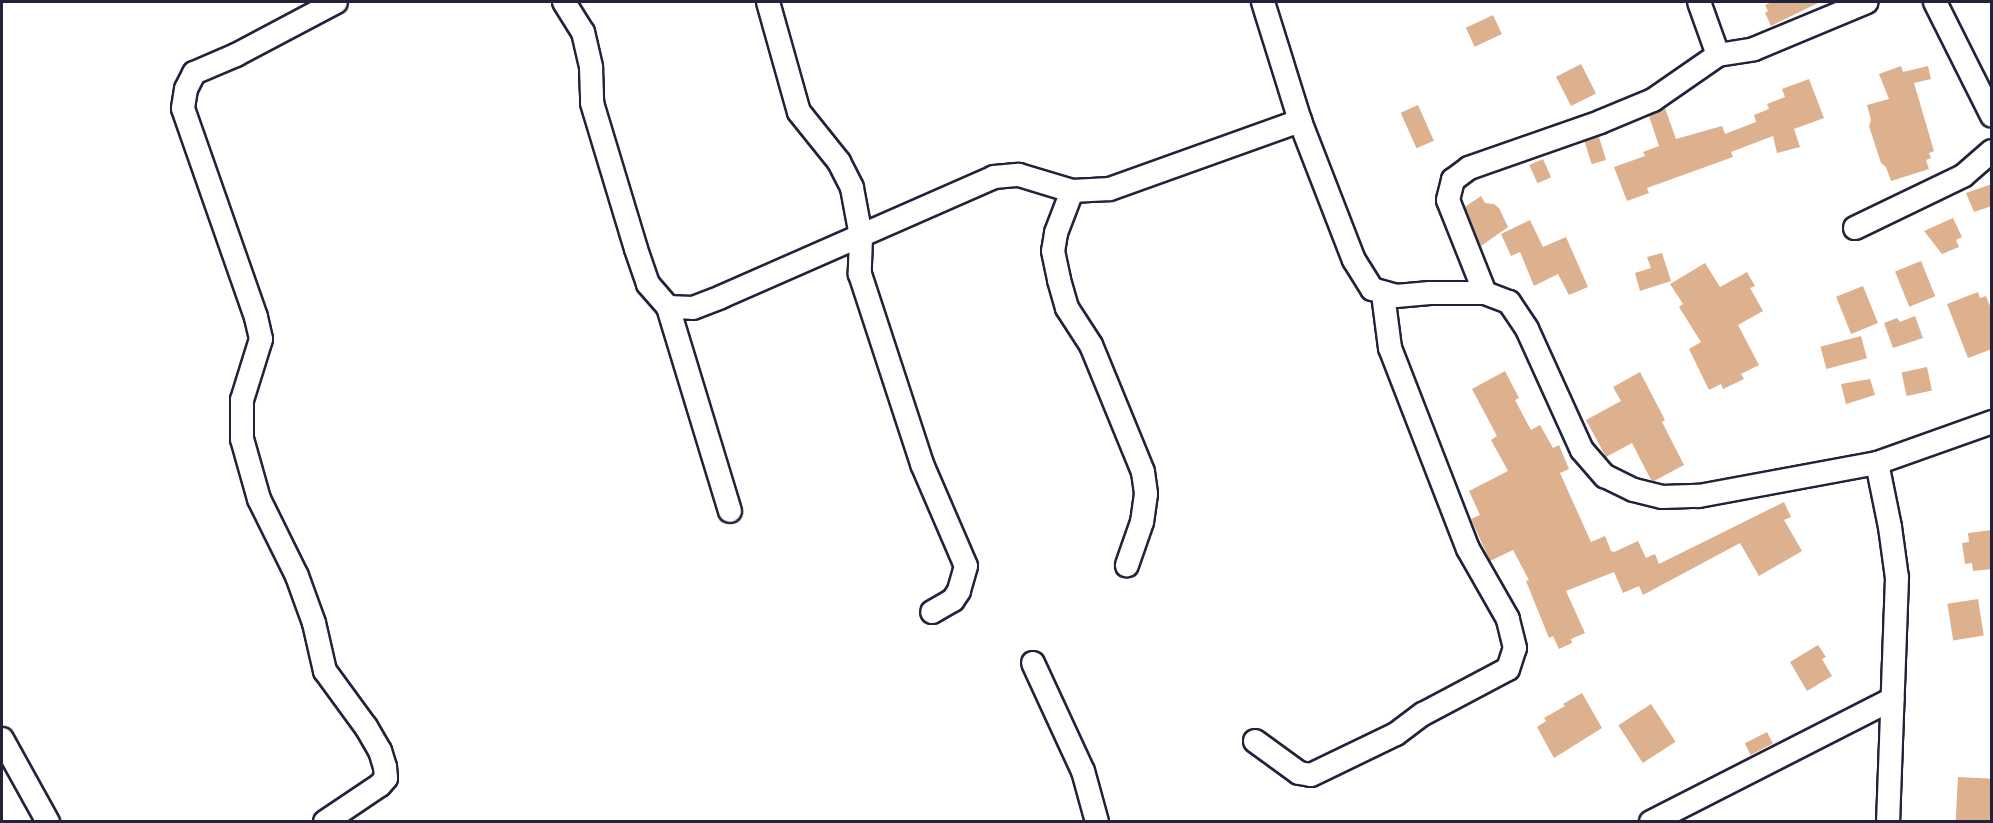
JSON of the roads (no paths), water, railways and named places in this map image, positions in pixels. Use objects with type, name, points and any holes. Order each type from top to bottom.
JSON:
[{"type":"street","points":[[325,822],[380,785],[386,777],[385,767],[380,751],[366,727],[326,671],[314,624],[297,576],[259,499],[242,439],[242,400],[261,339],[256,317],[183,108],[186,89],[195,73],[236,55],[336,2]]},
{"type":"street","points":[[564,2],[583,32],[591,68],[592,103],[636,249],[648,284],[668,307],[730,511]]},
{"type":"street","points":[[768,2],[799,112],[839,162],[852,188],[861,236],[860,274],[922,464],[966,566],[959,591],[953,600],[932,612]]},
{"type":"street","points":[[1263,2],[1300,121],[1354,260],[1372,289],[1383,294],[1485,293],[1509,302],[1527,329],[1582,450],[1605,476],[1634,490],[1662,497],[1699,496],[1877,463],[1992,422]]},
{"type":"street","points":[[1699,2],[1718,55]]},
{"type":"street","points":[[1485,293],[1448,200],[1453,180],[1469,168],[1600,122],[1653,100],[1718,55],[1754,49],[1867,2]]},
{"type":"street","points":[[1935,2],[1992,116]]},
{"type":"street","points":[[668,307],[693,308],[994,177],[1019,175],[1072,191],[1110,189],[1300,121]]},
{"type":"street","points":[[1855,228],[1964,176],[1992,151]]},
{"type":"street","points":[[1072,191],[1056,233],[1053,251],[1059,280],[1067,308],[1091,345],[1143,472],[1146,494],[1142,522],[1127,565]]},
{"type":"street","points":[[1255,741],[1299,773],[1311,775],[1396,734],[1423,714],[1508,669],[1515,648],[1508,619],[1468,549],[1390,348],[1383,294]]},
{"type":"street","points":[[1877,463],[1890,526],[1896,578],[1888,822]]},
{"type":"street","points":[[1033,663],[1083,771],[1097,822]]},
{"type":"street","points":[[1651,822],[1892,699]]},
{"type":"street","points":[[2,739],[48,822]]}]
